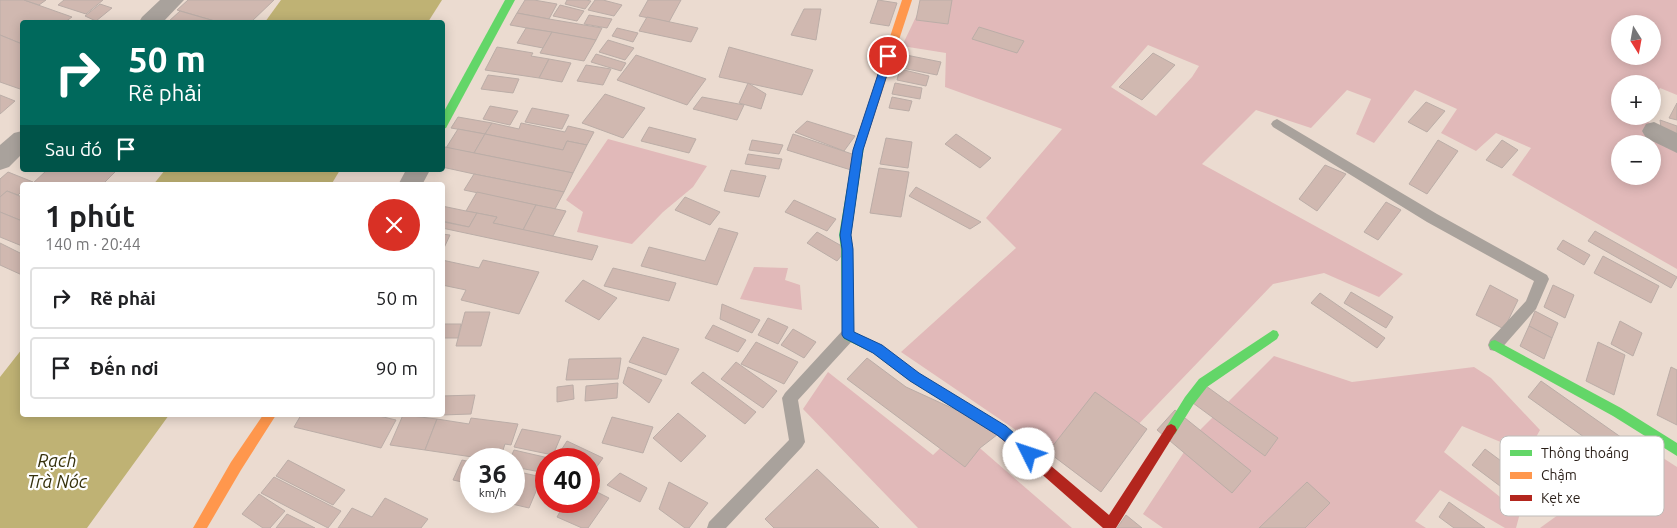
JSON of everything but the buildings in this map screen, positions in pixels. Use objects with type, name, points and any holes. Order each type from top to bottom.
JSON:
[{"type":"street","points":[[152,20],[173,0]]},
{"type":"street","points":[[445,119],[510,0]]},
{"type":"street","points":[[907,0],[858,150],[845,235],[847,249],[848,335],[877,349],[914,377],[1002,430],[1110,525],[1152,463],[1189,401],[1203,383],[1273,335]]},
{"type":"street","points":[[1654,131],[1677,144]]},
{"type":"street","points":[[0,160],[20,142]]},
{"type":"street","points":[[1495,345],[1618,412],[1655,436]]},
{"type":"street","points":[[200,528],[236,466],[269,417]]},
{"type":"street","points":[[1664,442],[1677,450]]},
{"type":"lane","points":[[1277,124],[1432,218],[1542,279],[1531,306],[1495,345]]},
{"type":"lane","points":[[715,528],[797,442],[790,398],[848,335]]},
{"type":"shaded area","points":[[924,0],[1677,0],[1677,95],[1661,88],[1661,75],[1611,75],[1611,125],[1653,125],[1677,141],[1677,269],[1512,175],[1531,148],[1496,133],[1476,151],[1441,133],[1457,109],[1415,90],[1374,143],[1356,134],[1371,99],[1347,90],[1311,128],[1256,110],[1202,164],[1403,274],[1379,297],[1324,273],[1273,284],[1085,480],[1048,452],[901,352],[1016,248],[986,218],[1062,129],[945,87],[946,53],[902,46]],"holes":[[[1148,45],[1199,66],[1192,77],[1156,116],[1111,87]]]},
{"type":"shaded area","points":[[608,139],[707,166],[693,187],[663,212],[632,244],[577,232],[583,212],[566,200]]},
{"type":"shaded area","points":[[754,267],[788,268],[785,280],[800,285],[802,310],[740,299]]},
{"type":"shaded area","points":[[1274,356],[1352,382],[1474,367],[1491,378],[1540,430],[1537,436],[1500,436],[1500,442],[1462,426],[1444,452],[1500,497],[1500,516],[1519,516],[1516,528],[1505,528],[1440,490],[1415,521],[1426,528],[1163,528],[1143,514],[1196,434]]},
{"type":"shaded area","points":[[828,372],[933,455],[959,430],[1072,528],[918,528],[803,409]]},
{"type":"shaded area","points":[[1664,459],[1677,467],[1677,528],[1540,528],[1557,516],[1664,516]]},
{"type":"water","points":[[281,0],[442,0],[429,20],[266,20]]},
{"type":"water","points":[[163,172],[339,172],[333,182],[155,182]]},
{"type":"water","name":"Rạch Trà Nóc","points":[[20,352],[20,417],[168,417],[87,528],[0,528],[0,377]]},
{"type":"traffic: fast","points":[[445,119],[510,0]]},
{"type":"traffic: fast","points":[[859,147],[845,235],[847,249],[848,335],[877,349],[914,377],[1000,430]]},
{"type":"traffic: fast","points":[[1171,430],[1203,383],[1273,335]]},
{"type":"traffic: fast","points":[[1495,345],[1617,412],[1655,436]]},
{"type":"traffic: fast","points":[[1664,442],[1677,450]]},
{"type":"traffic: slow","points":[[859,147],[907,0]]},
{"type":"traffic: slow","points":[[200,528],[236,466],[269,417]]},
{"type":"traffic: jam","points":[[1000,430],[1110,525],[1171,430]]},
{"type":"route","points":[[888,56],[858,150],[845,235],[847,249],[848,335],[877,349],[914,377],[1002,430],[1029,454]]}]
